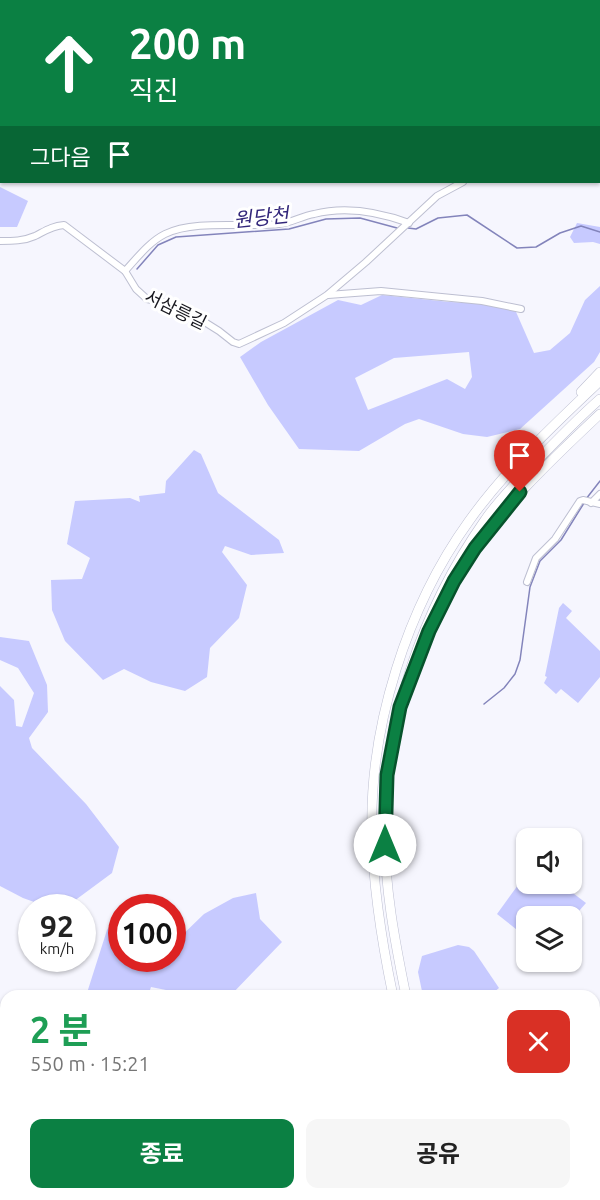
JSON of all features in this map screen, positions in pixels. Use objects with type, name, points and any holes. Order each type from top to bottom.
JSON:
[{"type":"highway","points":[[392,990],[379,916],[371,831],[375,774],[386,703],[413,622],[468,522],[503,478],[600,372]]},
{"type":"highway","points":[[523,456],[600,381]]},
{"type":"highway","points":[[405,990],[389,896],[384,831],[387,775],[400,707],[411,666],[436,601],[486,519],[542,456],[600,399]]},
{"type":"highway","points":[[400,707],[429,631],[454,581],[489,530],[535,477],[600,414]]},
{"type":"highway","points":[[535,477],[582,435],[600,423]]},
{"type":"street","name":"서삼릉길","points":[[0,241],[19,241],[35,236],[48,228],[64,225],[125,271],[136,289],[147,299],[187,311],[239,344],[284,322],[327,295],[437,196],[461,183]]},
{"type":"street","points":[[125,271],[156,241],[178,230],[215,225],[279,224],[315,213],[349,210],[393,217],[409,223]]},
{"type":"street","name":"서삼릉길","points":[[327,295],[381,291],[482,301],[520,309]]},
{"type":"street","points":[[527,582],[536,558],[555,539],[574,508],[600,494]]},
{"type":"street","points":[[587,502],[600,504]]},
{"type":"shaded area","points":[[0,187],[28,201],[17,227],[0,227]]},
{"type":"shaded area","points":[[577,223],[600,227],[600,244],[574,243],[570,237]]},
{"type":"shaded area","points":[[600,286],[600,352],[594,362],[520,429],[487,437],[463,434],[419,419],[405,424],[359,451],[299,449],[268,405],[240,357],[261,342],[338,300],[361,305],[382,295],[450,302],[513,305],[534,353],[550,350],[570,333],[585,300]],"holes":[[[469,352],[472,377],[465,389],[447,379],[368,410],[355,378],[394,358]]]},
{"type":"shaded area","points":[[194,450],[201,454],[218,493],[279,540],[284,553],[251,555],[225,546],[222,552],[247,585],[239,618],[210,648],[207,677],[185,691],[151,682],[124,669],[103,680],[65,641],[52,610],[51,580],[82,579],[90,558],[67,544],[75,501],[130,498],[140,502],[139,496],[165,493],[166,481]]},
{"type":"shaded area","points":[[563,603],[572,611],[566,618],[600,651],[600,677],[578,703],[561,689],[556,694],[544,683],[559,608]]},
{"type":"shaded area","points":[[0,637],[29,641],[47,685],[48,712],[29,738],[32,748],[86,804],[119,847],[112,873],[84,894],[18,895],[0,886],[0,686],[14,700],[16,726],[22,727],[34,693],[18,668],[0,660]]},
{"type":"shaded area","points":[[516,888],[516,894],[574,894],[586,903],[582,908],[516,906],[516,929],[497,914]]},
{"type":"shaded area","points":[[256,893],[260,919],[282,942],[236,990],[166,990],[151,987],[150,990],[88,990],[94,972],[96,972],[96,965],[108,928],[108,972],[186,972],[186,931],[204,914],[233,898]]},
{"type":"shaded area","points":[[458,945],[469,947],[499,988],[496,990],[422,990],[418,972],[422,956]]},
{"type":"waterway","name":"원당천","points":[[408,228],[416,229],[438,218],[467,215],[517,248],[536,247],[560,233],[581,226],[600,232]]},
{"type":"waterway","name":"원당천","points":[[137,269],[158,245],[176,237],[289,229],[326,219],[360,218],[397,228]]},
{"type":"waterway","points":[[586,499],[600,481]]},
{"type":"waterway","points":[[484,704],[504,688],[515,674],[520,660],[530,587],[540,561],[561,540],[584,503]]},
{"type":"route","points":[[385,845],[387,775],[397,720],[429,631],[445,597],[475,548],[520,492]]}]
